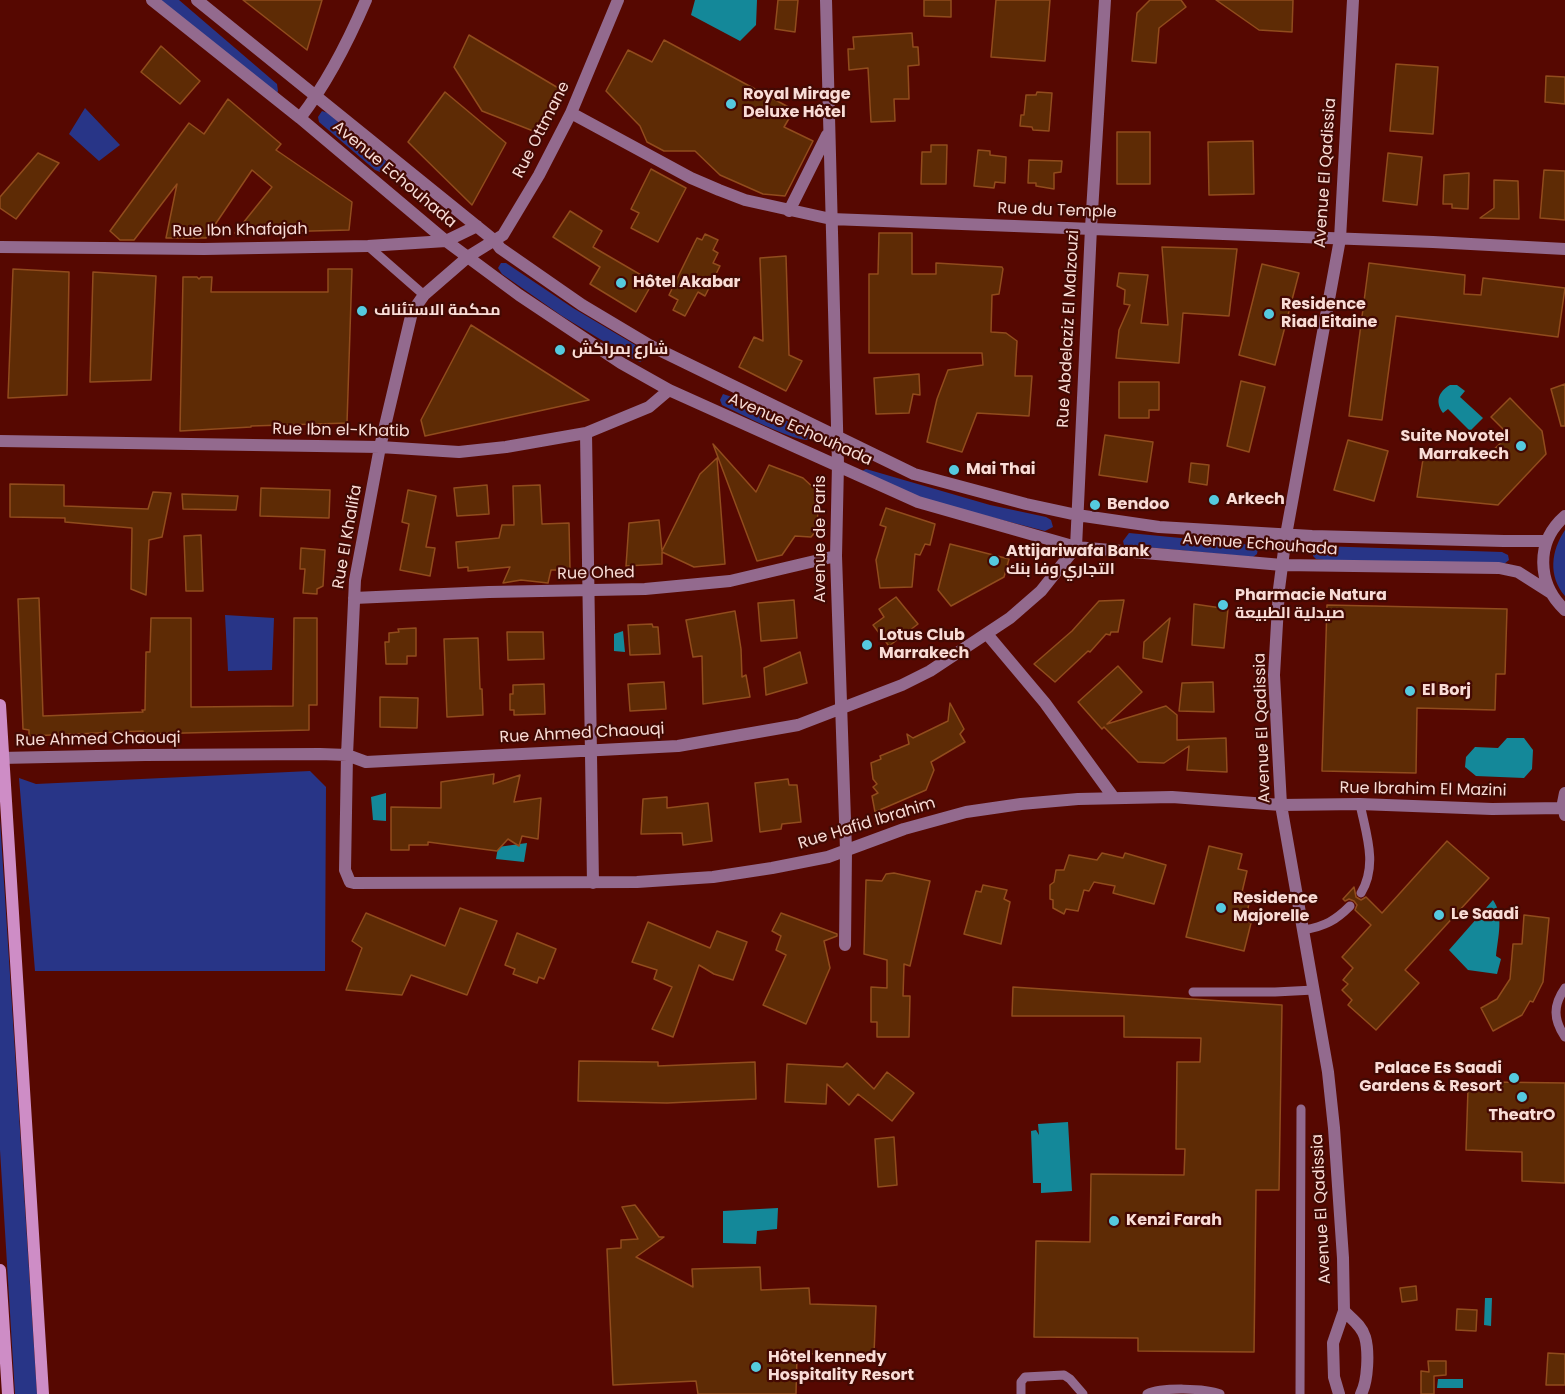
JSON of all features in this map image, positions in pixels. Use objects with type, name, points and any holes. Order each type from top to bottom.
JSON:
[{"type":"street","name":"Avenue Echouhada","points":[[152,0],[300,118],[446,241],[519,295],[621,363],[669,390],[918,502],[1076,548],[1282,565],[1499,568],[1518,572],[1551,593]]},
{"type":"street","name":"Avenue Echouhada","points":[[197,0],[477,226],[500,248],[582,305],[649,345],[914,474],[1077,515],[1158,526],[1286,536],[1504,542],[1547,541]]},
{"type":"street","points":[[300,118],[316,97],[348,42],[366,0]]},
{"type":"street","name":"Rue Ottmane","points":[[469,256],[503,235],[539,175],[571,113],[618,0]]},
{"type":"street","name":"Avenue de Paris","points":[[826,0],[838,465],[836,556],[846,850],[845,945]]},
{"type":"street","name":"Rue Abdelaziz El Malzouzi","points":[[1077,515],[1105,0]]},
{"type":"street","name":"Avenue El Qadissia","points":[[1340,1394],[1334,1377],[1333,1344],[1344,1311],[1343,1258],[1334,1128],[1328,1072],[1281,805],[1274,675],[1286,536],[1340,239],[1353,0]]},
{"type":"street","name":"Rue du Temple","points":[[571,113],[692,178],[719,190],[745,200],[831,219],[1565,249]]},
{"type":"street","name":"Avenue de Paris","points":[[789,211],[828,132]]},
{"type":"street","name":"Rue Ibn Khafajah","points":[[0,247],[204,249],[368,246],[446,241],[477,226]]},
{"type":"street","name":"Rue El Khalifa","points":[[354,884],[350,882],[345,870],[347,755],[355,580],[380,447],[412,312],[424,295],[469,256]]},
{"type":"street","name":"Rue Ibn el-Khatib","points":[[0,441],[380,447],[459,452],[506,447],[586,433],[649,407],[669,390]]},
{"type":"street","points":[[586,433],[593,883]]},
{"type":"street","points":[[1076,548],[1077,515]]},
{"type":"street","points":[[1565,516],[1554,528],[1547,541],[1543,567],[1551,593],[1565,610]]},
{"type":"street","name":"Rue Ahmed Chaouqi","points":[[2,758],[156,754],[347,755],[366,762],[678,746],[798,725],[902,685],[930,671],[1010,618],[1041,591],[1076,548]]},
{"type":"street","name":"Rue Ohed","points":[[354,598],[645,589],[730,581],[836,556]]},
{"type":"street","points":[[987,633],[1045,704],[1114,798]]},
{"type":"street","points":[[0,705],[43,1394]]},
{"type":"street","points":[[1564,812],[1565,793]]},
{"type":"street","name":"Rue Hafid Ibrahim","points":[[354,884],[593,883],[713,877],[828,856],[904,829],[966,812],[1021,804],[1078,799],[1172,797],[1281,805]]},
{"type":"street","name":"Rue Ibrahim El Mazini","points":[[1281,805],[1360,804],[1564,812]]},
{"type":"street","points":[[0,1270],[8,1394]]},
{"type":"street","points":[[1344,1311],[1357,1324],[1365,1338],[1367,1378],[1361,1394]]},
{"type":"lane","points":[[368,246],[424,295]]},
{"type":"lane","points":[[1360,804],[1370,849],[1368,881],[1361,893]]},
{"type":"lane","points":[[1304,930],[1324,926],[1340,916],[1350,906]]},
{"type":"lane","points":[[1565,988],[1558,998],[1555,1012],[1557,1025],[1565,1036]]},
{"type":"lane","points":[[1193,992],[1314,990]]},
{"type":"lane","points":[[1300,1394],[1301,1109]]},
{"type":"lane","points":[[1021,1394],[1021,1382],[1025,1377],[1062,1375],[1068,1377],[1083,1394]]},
{"type":"lane","points":[[1147,1394],[1160,1390],[1208,1391],[1220,1394]]},
{"type":"shaded area","points":[[160,0],[179,0],[277,84],[276,95]]},
{"type":"shaded area","points":[[85,108],[120,145],[99,161],[69,134]]},
{"type":"shaded area","points":[[322,111],[328,113],[385,160],[388,166],[386,171],[375,170],[319,122],[318,117]]},
{"type":"shaded area","points":[[501,263],[506,263],[573,308],[642,349],[646,354],[645,359],[640,362],[631,358],[562,316],[502,274],[498,268]]},
{"type":"shaded area","points":[[723,394],[807,430],[812,436],[810,440],[780,432],[722,405],[720,400]]},
{"type":"shaded area","points":[[866,469],[990,505],[1046,517],[1051,520],[1053,527],[1045,531],[928,501],[862,471]]},
{"type":"shaded area","points":[[1565,530],[1565,596],[1556,580],[1553,563],[1557,546]]},
{"type":"shaded area","points":[[1129,533],[1253,545],[1258,548],[1257,554],[1253,557],[1124,545],[1123,541]]},
{"type":"shaded area","points":[[1319,546],[1502,552],[1508,555],[1509,560],[1504,564],[1324,560],[1313,556],[1314,548]]},
{"type":"shaded area","points":[[225,615],[274,618],[272,670],[228,671]]},
{"type":"shaded area","points":[[310,771],[326,787],[325,971],[35,971],[19,778],[36,784]]},
{"type":"shaded area","points":[[0,820],[37,1394],[15,1394],[0,1150]]},
{"type":"water","points":[[695,0],[757,0],[756,25],[740,41],[691,15]]},
{"type":"water","points":[[1450,385],[1457,385],[1465,391],[1460,397],[1483,418],[1470,431],[1448,409],[1443,413],[1439,405],[1440,394]]},
{"type":"water","points":[[623,631],[625,652],[614,651],[614,634]]},
{"type":"water","points":[[1507,738],[1524,738],[1533,750],[1532,769],[1524,778],[1476,776],[1465,767],[1466,757],[1475,747],[1498,748]]},
{"type":"water","points":[[386,793],[386,821],[373,820],[371,797]]},
{"type":"water","points":[[527,843],[524,862],[496,859],[498,847]]},
{"type":"water","points":[[1493,900],[1499,919],[1496,956],[1501,959],[1497,974],[1468,970],[1449,950]]},
{"type":"water","points":[[1068,1122],[1072,1191],[1041,1193],[1041,1183],[1033,1183],[1031,1131],[1036,1130],[1039,1135],[1038,1124]]},
{"type":"water","points":[[778,1208],[777,1229],[757,1231],[756,1244],[723,1243],[723,1211]]},
{"type":"water","points":[[1485,1298],[1492,1298],[1491,1326],[1484,1325]]},
{"type":"water","points":[[1438,1379],[1463,1379],[1463,1388],[1437,1388]]},
{"type":"building","points":[[243,0],[322,0],[307,50]]},
{"type":"building","points":[[778,0],[798,0],[795,32],[775,29]]},
{"type":"building","points":[[924,0],[951,0],[951,17],[924,16]]},
{"type":"building","points":[[996,0],[1050,0],[1045,61],[991,57]]},
{"type":"building","points":[[1150,0],[1181,0],[1186,7],[1159,28],[1156,63],[1132,61],[1137,13]]},
{"type":"building","points":[[1216,0],[1293,0],[1292,32],[1259,30]]},
{"type":"building","points":[[912,33],[913,47],[918,47],[919,65],[908,66],[909,99],[894,99],[895,121],[871,122],[868,68],[849,70],[848,49],[854,49],[853,37]]},
{"type":"building","points":[[469,35],[565,92],[541,134],[482,111],[454,67]]},
{"type":"building","points":[[664,40],[794,110],[784,127],[813,141],[785,196],[763,194],[720,175],[695,151],[664,151],[647,142],[640,126],[606,91],[628,50],[652,62]]},
{"type":"building","points":[[161,46],[200,81],[180,104],[141,72]]},
{"type":"building","points":[[1396,64],[1438,67],[1433,134],[1390,131]]},
{"type":"building","points":[[1546,76],[1565,77],[1565,104],[1545,102]]},
{"type":"building","points":[[445,92],[506,143],[472,205],[408,142]]},
{"type":"building","points":[[1037,92],[1052,93],[1049,131],[1020,126],[1021,115],[1024,115],[1026,95],[1036,95]]},
{"type":"building","points":[[228,99],[281,144],[276,150],[352,202],[349,230],[235,233],[272,187],[252,170],[206,238],[166,238],[177,184],[134,240],[120,240],[110,231],[189,123],[204,134]]},
{"type":"building","points":[[1117,132],[1150,132],[1150,184],[1117,184]]},
{"type":"building","points":[[1253,141],[1254,194],[1209,195],[1208,142]]},
{"type":"building","points":[[931,145],[947,145],[946,184],[921,184],[922,152],[931,152]]},
{"type":"building","points":[[978,150],[990,151],[990,155],[1006,157],[1005,183],[995,182],[994,188],[974,186]]},
{"type":"building","points":[[38,153],[59,163],[16,219],[0,208],[0,197]]},
{"type":"building","points":[[1388,153],[1422,157],[1417,205],[1383,201]]},
{"type":"building","points":[[1029,160],[1062,161],[1061,172],[1054,173],[1054,189],[1028,183]]},
{"type":"building","points":[[651,169],[686,188],[658,242],[631,228],[639,213],[631,209]]},
{"type":"building","points":[[1544,170],[1565,171],[1565,220],[1540,218]]},
{"type":"building","points":[[1469,173],[1468,209],[1452,208],[1452,204],[1443,204],[1444,175]]},
{"type":"building","points":[[1494,180],[1518,181],[1519,219],[1480,218],[1494,208]]},
{"type":"building","points":[[570,211],[602,231],[593,247],[653,282],[636,312],[590,284],[600,267],[553,237]]},
{"type":"building","points":[[879,233],[912,233],[912,274],[936,274],[936,263],[1002,267],[999,294],[992,295],[991,332],[1006,333],[1017,341],[1015,376],[1032,376],[1029,416],[977,413],[962,452],[927,442],[937,399],[948,370],[983,365],[982,353],[869,353],[869,274],[878,274]]},
{"type":"building","points":[[705,234],[718,240],[713,250],[718,253],[713,263],[720,266],[705,296],[698,292],[685,316],[673,310],[678,300],[669,295],[697,238],[702,240]]},
{"type":"building","points":[[1162,247],[1237,249],[1229,316],[1183,313],[1179,363],[1116,358],[1119,330],[1130,305],[1124,304],[1125,290],[1117,286],[1119,273],[1148,275],[1141,323],[1168,325]]},
{"type":"building","points":[[786,256],[789,355],[802,361],[786,391],[739,367],[754,337],[763,341],[760,258]]},
{"type":"building","points":[[1369,263],[1465,275],[1464,294],[1481,295],[1483,278],[1565,288],[1558,337],[1396,316],[1382,420],[1349,416]]},
{"type":"building","name":"Residence Riad Eitaine","points":[[1262,264],[1299,273],[1275,365],[1239,355]]},
{"type":"building","points":[[13,269],[69,272],[67,395],[8,398]]},
{"type":"building","points":[[328,269],[352,269],[347,423],[180,431],[183,277],[199,279],[212,277],[211,292],[328,292]]},
{"type":"building","points":[[93,272],[156,276],[151,380],[90,382]]},
{"type":"building","points":[[471,325],[589,400],[425,436],[421,420]]},
{"type":"building","points":[[919,374],[920,395],[913,394],[909,413],[876,414],[874,378]]},
{"type":"building","points":[[1241,381],[1265,387],[1249,452],[1227,446]]},
{"type":"building","points":[[1119,382],[1159,382],[1159,410],[1149,410],[1149,418],[1119,418]]},
{"type":"building","points":[[1565,384],[1565,426],[1561,426],[1551,389]]},
{"type":"building","name":"Suite Novotel Marrakech","points":[[1510,398],[1542,431],[1546,454],[1498,505],[1417,497],[1424,453],[1486,457],[1509,435],[1491,417]]},
{"type":"building","points":[[1105,435],[1153,442],[1147,482],[1099,475]]},
{"type":"building","points":[[1348,440],[1388,451],[1374,501],[1334,490]]},
{"type":"building","points":[[713,444],[756,492],[769,465],[803,478],[817,491],[818,529],[811,537],[795,536],[782,555],[757,561]]},
{"type":"building","points":[[717,458],[725,564],[694,567],[662,552],[662,564],[626,566],[629,523],[659,520],[662,551],[700,474]]},
{"type":"building","points":[[1191,463],[1209,465],[1207,485],[1189,482]]},
{"type":"building","points":[[10,484],[64,485],[64,506],[148,509],[153,492],[171,493],[162,537],[149,540],[146,595],[131,589],[132,528],[65,522],[65,518],[10,517]]},
{"type":"building","points":[[487,485],[489,514],[457,516],[454,488]]},
{"type":"building","points":[[540,485],[542,524],[569,523],[570,570],[551,570],[548,583],[521,580],[503,583],[510,567],[468,571],[468,567],[458,568],[456,542],[499,538],[502,525],[514,525],[513,486]]},
{"type":"building","points":[[261,488],[330,490],[329,518],[260,516]]},
{"type":"building","points":[[408,490],[436,496],[426,547],[435,548],[430,576],[400,570],[409,524],[402,522]]},
{"type":"building","points":[[182,494],[238,496],[236,510],[183,509]]},
{"type":"building","points":[[886,508],[935,524],[930,545],[925,544],[920,555],[915,554],[912,587],[880,588],[876,560],[886,527],[880,525]]},
{"type":"building","points":[[201,535],[203,591],[186,591],[184,536]]},
{"type":"building","points":[[950,544],[1009,559],[1004,577],[951,606],[938,590]]},
{"type":"building","points":[[301,548],[325,550],[323,586],[317,589],[317,594],[303,593],[305,569],[300,569]]},
{"type":"building","points":[[896,597],[918,624],[889,646],[873,625],[884,617],[879,609]]},
{"type":"building","points":[[39,598],[43,716],[143,712],[142,710],[145,710],[146,652],[150,652],[151,618],[191,618],[191,707],[293,706],[294,618],[317,618],[317,705],[309,705],[309,730],[143,734],[143,731],[29,736],[29,730],[23,729],[18,599]]},
{"type":"building","points":[[794,600],[797,638],[761,641],[758,603]]},
{"type":"building","points":[[1124,600],[1118,632],[1106,634],[1090,652],[1088,651],[1055,682],[1034,664],[1072,631],[1099,601]]},
{"type":"building","points":[[1194,604],[1228,609],[1224,648],[1192,645]]},
{"type":"building","name":"El Borj","points":[[1327,605],[1507,609],[1505,674],[1496,674],[1495,710],[1417,708],[1416,773],[1322,771]]},
{"type":"building","points":[[735,611],[741,649],[742,677],[746,675],[750,697],[703,704],[702,656],[693,657],[686,620]]},
{"type":"building","points":[[1170,618],[1162,662],[1143,658],[1144,642]]},
{"type":"building","points":[[652,624],[653,627],[658,627],[660,654],[630,655],[628,625]]},
{"type":"building","points":[[416,628],[416,656],[407,656],[407,664],[386,664],[385,642],[389,642],[389,633],[399,632],[398,629]]},
{"type":"building","points":[[507,632],[543,632],[544,659],[508,660]]},
{"type":"building","points":[[478,638],[483,715],[447,717],[444,639]]},
{"type":"building","points":[[800,652],[807,683],[766,695],[764,668]]},
{"type":"building","points":[[1118,666],[1142,692],[1107,724],[1166,706],[1177,715],[1177,740],[1226,738],[1227,772],[1187,770],[1189,746],[1164,763],[1138,762],[1104,727],[1102,729],[1078,702]]},
{"type":"building","points":[[664,682],[666,709],[630,711],[628,684]]},
{"type":"building","points":[[1213,682],[1214,712],[1179,711],[1182,683]]},
{"type":"building","points":[[544,684],[545,714],[514,715],[514,710],[510,710],[510,694],[513,694],[513,685]]},
{"type":"building","points":[[380,697],[418,698],[417,728],[380,727]]},
{"type":"building","points":[[950,703],[964,729],[960,734],[965,742],[931,762],[934,770],[926,790],[875,812],[872,796],[878,793],[873,787],[877,784],[873,779],[871,763],[881,759],[880,756],[909,744],[907,734],[913,738],[948,721]]},
{"type":"building","points":[[494,774],[493,784],[520,775],[514,802],[541,798],[538,839],[522,836],[519,846],[508,839],[497,851],[428,842],[428,845],[409,845],[409,850],[391,850],[391,807],[441,808],[441,782]]},
{"type":"building","points":[[788,779],[789,785],[797,785],[801,822],[782,824],[781,829],[760,832],[755,783]]},
{"type":"building","points":[[667,797],[667,808],[708,803],[712,841],[683,845],[682,833],[641,834],[643,799]]},
{"type":"building","points":[[1447,841],[1489,878],[1405,970],[1419,983],[1376,1030],[1348,1005],[1352,1000],[1342,990],[1348,984],[1343,980],[1353,968],[1342,957],[1371,925],[1355,910],[1357,905],[1354,901],[1343,899],[1354,887],[1356,897],[1361,900],[1366,897],[1382,913]]},
{"type":"building","name":"Residence Majorelle","points":[[1209,846],[1242,854],[1238,869],[1247,871],[1242,892],[1251,895],[1245,921],[1251,923],[1244,951],[1186,937]]},
{"type":"building","points":[[1102,853],[1123,858],[1125,853],[1166,865],[1154,904],[1113,893],[1115,886],[1094,882],[1089,891],[1084,890],[1078,911],[1066,909],[1064,914],[1053,908],[1053,900],[1050,899],[1050,885],[1054,882],[1056,870],[1064,870],[1069,855],[1097,860]]},
{"type":"building","points":[[894,873],[930,881],[910,966],[904,964],[903,996],[910,996],[909,1037],[877,1037],[877,1022],[871,1022],[871,987],[887,988],[887,960],[864,954],[866,880],[882,881],[886,874]]},
{"type":"building","points":[[983,885],[1007,890],[1004,899],[1010,902],[1001,944],[964,934],[976,891],[981,892]]},
{"type":"building","points":[[460,908],[497,921],[467,995],[411,975],[402,995],[346,990],[362,948],[352,941],[366,913],[445,946]]},
{"type":"building","points":[[781,913],[837,934],[824,941],[830,968],[806,1024],[763,1005],[786,955],[776,950],[781,936],[772,931]]},
{"type":"building","points":[[1524,915],[1549,918],[1543,982],[1533,1002],[1530,1001],[1522,1015],[1493,1031],[1481,1008],[1497,999],[1510,979],[1513,944],[1522,944]]},
{"type":"building","points":[[648,922],[710,948],[717,931],[747,942],[733,980],[714,974],[699,965],[673,1037],[652,1029],[672,987],[654,979],[657,970],[632,962]]},
{"type":"building","points":[[517,933],[556,949],[544,979],[539,977],[537,983],[513,974],[515,969],[505,965]]},
{"type":"building","points":[[1013,987],[1282,1005],[1279,1190],[1256,1190],[1254,1352],[1138,1351],[1138,1338],[1034,1337],[1036,1241],[1090,1242],[1091,1174],[1184,1175],[1185,1149],[1176,1149],[1177,1062],[1200,1062],[1201,1038],[1124,1037],[1124,1016],[1012,1016]]},
{"type":"building","points":[[579,1061],[658,1062],[658,1066],[755,1062],[756,1099],[667,1103],[578,1101]]},
{"type":"building","points":[[847,1063],[874,1089],[887,1072],[914,1093],[892,1121],[858,1094],[849,1105],[827,1084],[826,1104],[785,1102],[787,1064],[843,1067]]},
{"type":"building","points":[[1490,1082],[1565,1083],[1565,1183],[1522,1181],[1522,1152],[1466,1150],[1468,1089],[1488,1090]]},
{"type":"building","points":[[894,1137],[897,1185],[878,1187],[875,1139]]},
{"type":"building","points":[[635,1205],[659,1237],[664,1237],[636,1257],[693,1287],[692,1269],[760,1267],[761,1290],[809,1288],[810,1304],[876,1306],[874,1353],[797,1354],[796,1394],[698,1394],[696,1381],[613,1385],[607,1249],[621,1248],[621,1240],[638,1239],[622,1207]]},
{"type":"building","points":[[1416,1286],[1417,1300],[1402,1302],[1400,1288]]},
{"type":"building","points":[[1457,1309],[1477,1310],[1476,1331],[1456,1330]]},
{"type":"building","points":[[1548,1353],[1565,1354],[1565,1385],[1546,1385]]},
{"type":"building","points":[[1428,1361],[1446,1361],[1446,1375],[1434,1376],[1434,1394],[1421,1394],[1421,1371],[1429,1372]]},
{"type":"place","name":"Royal Mirage Deluxe Hôtel","points":[[731,104]]},
{"type":"place","name":"Hôtel Akabar","points":[[621,283]]},
{"type":"place","name":"محكمة الاستئناف","points":[[362,311]]},
{"type":"place","name":"Residence Riad Eitaine","points":[[1269,314]]},
{"type":"place","name":"شارع بمراكش","points":[[560,350]]},
{"type":"place","name":"Suite Novotel Marrakech","points":[[1521,446]]},
{"type":"place","name":"Mai Thai","points":[[954,470]]},
{"type":"place","name":"Arkech","points":[[1214,500]]},
{"type":"place","name":"Bendoo","points":[[1095,505]]},
{"type":"place","name":"Attijariwafa Bank التجاري وفا بنك","points":[[994,561]]},
{"type":"place","name":"Pharmacie Natura صيدلية الطبيعة","points":[[1223,605]]},
{"type":"place","name":"Lotus Club Marrakech","points":[[867,645]]},
{"type":"place","name":"El Borj","points":[[1410,691]]},
{"type":"place","name":"Residence Majorelle","points":[[1221,908]]},
{"type":"place","name":"Le Saadi","points":[[1439,915]]},
{"type":"place","name":"Palace Es Saadi Gardens & Resort","points":[[1514,1078]]},
{"type":"place","name":"TheatrO","points":[[1522,1097]]},
{"type":"place","name":"Kenzi Farah","points":[[1114,1221]]},
{"type":"place","name":"Hôtel kennedy Hospitality Resort","points":[[756,1367]]}]
